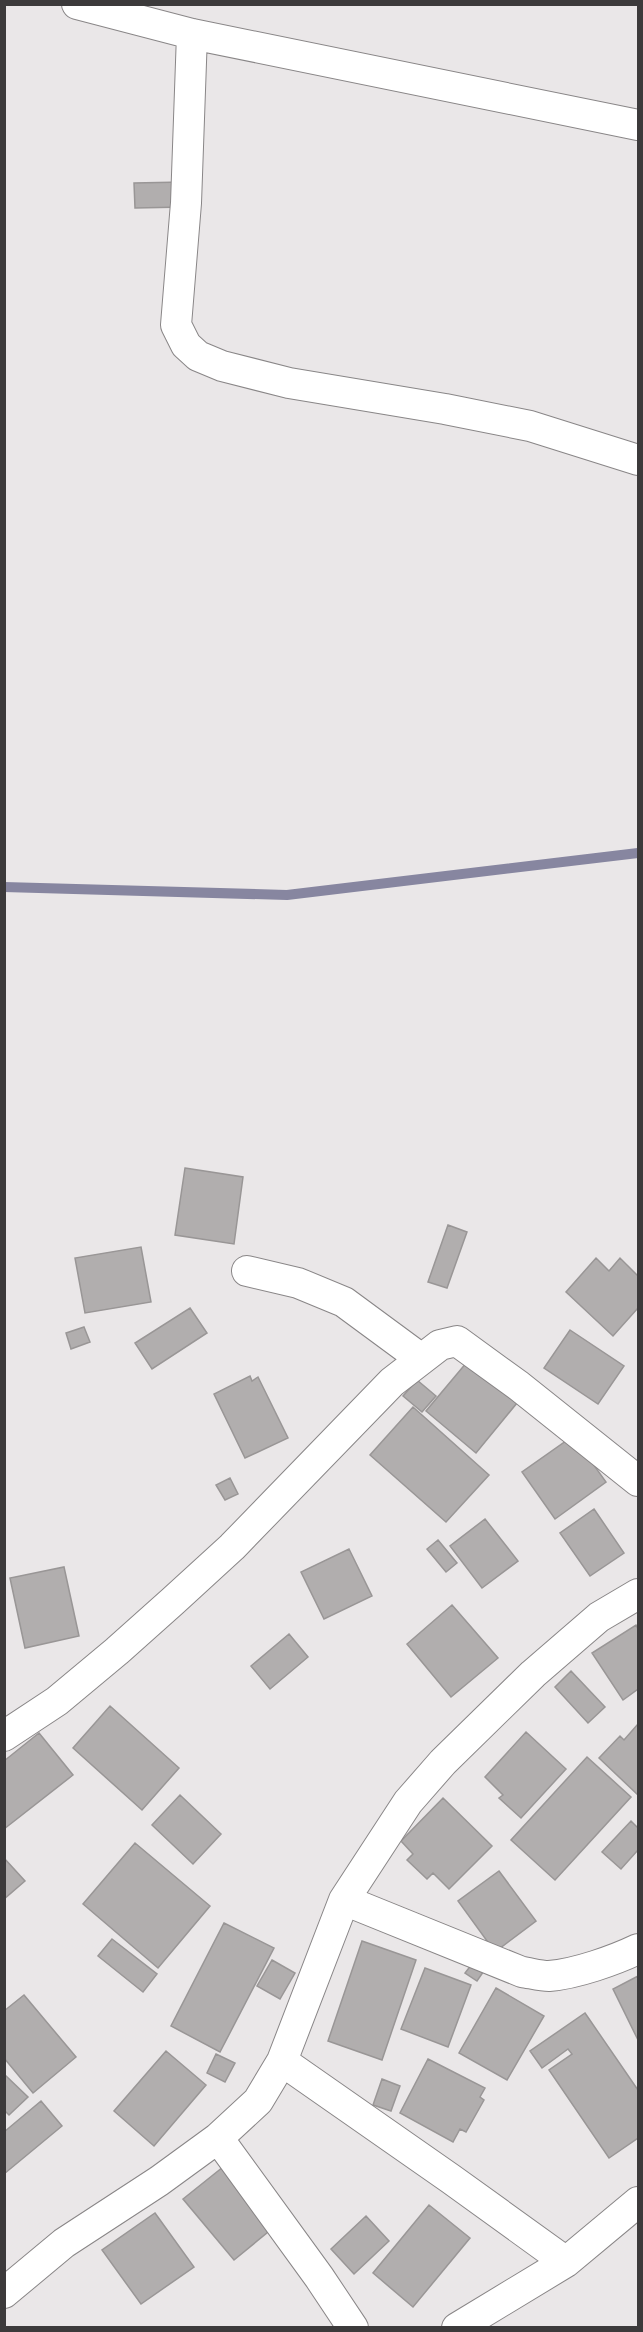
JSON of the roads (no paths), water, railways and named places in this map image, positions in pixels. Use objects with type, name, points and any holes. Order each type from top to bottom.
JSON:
[{"type":"street","points":[[77,4],[192,34],[639,125]]},
{"type":"street","points":[[192,34],[186,203],[176,325],[186,345],[198,356],[222,366],[290,383],[530,426],[639,460]]},
{"type":"street","points":[[247,1271],[298,1282],[344,1302],[420,1358]]},
{"type":"street","points":[[4,1736],[57,1701],[173,1601],[240,1540],[392,1382],[420,1358],[440,1345],[457,1341],[519,1386],[639,1481]]},
{"type":"street","points":[[4,2293],[64,2243],[159,2181],[218,2138],[258,2102],[282,2061],[345,1900],[408,1802],[442,1762],[533,1674],[599,1617],[639,1594]]},
{"type":"street","points":[[345,1900],[522,1972],[549,1976],[605,1962],[639,1949]]},
{"type":"street","points":[[282,2061],[451,2178],[566,2262]]},
{"type":"street","points":[[218,2138],[320,2277],[353,2328]]},
{"type":"street","points":[[458,2328],[566,2262],[639,2202]]},
{"type":"waterway","points":[[4,887],[287,895],[638,853]]}]
